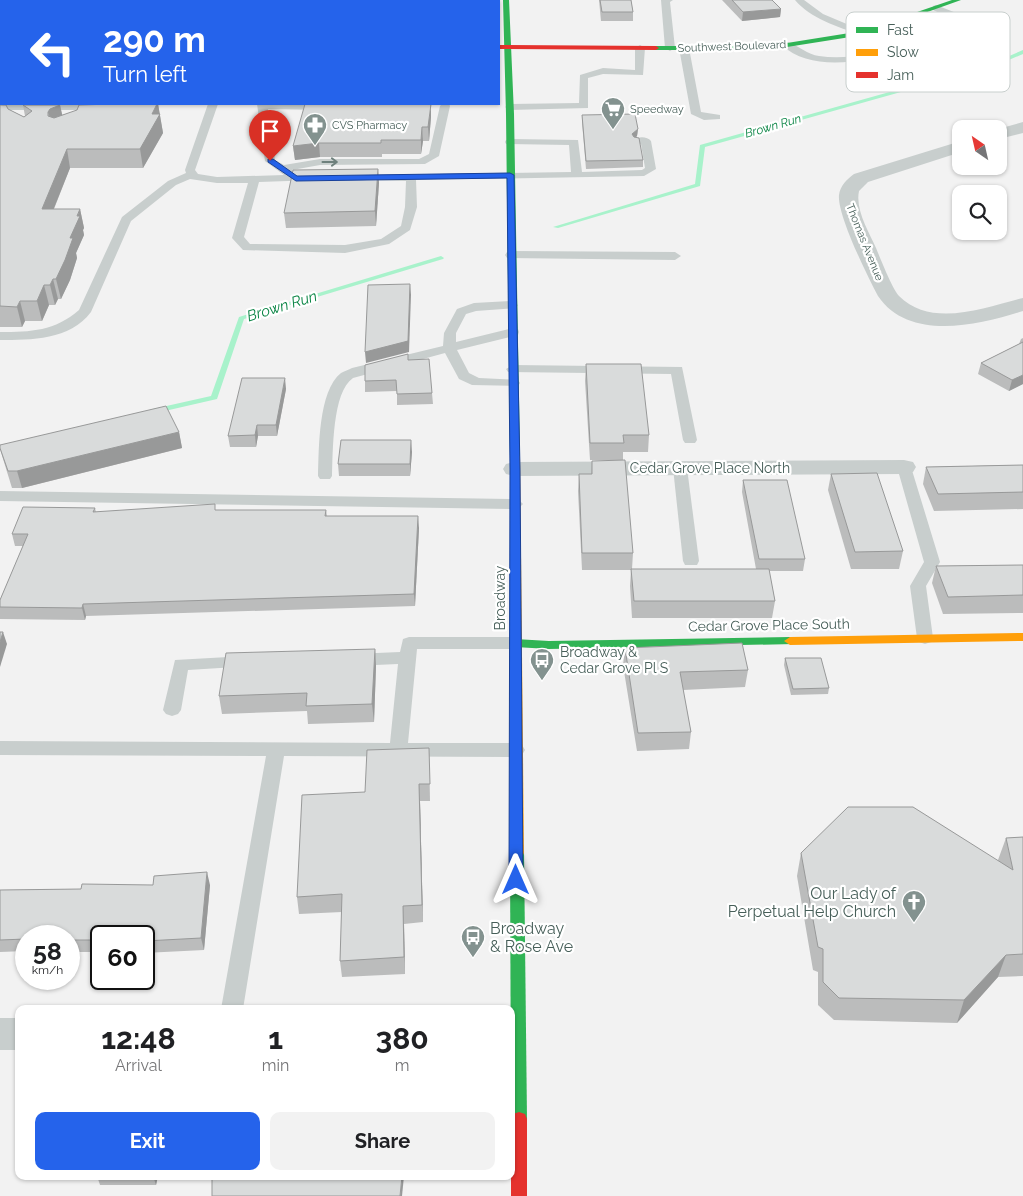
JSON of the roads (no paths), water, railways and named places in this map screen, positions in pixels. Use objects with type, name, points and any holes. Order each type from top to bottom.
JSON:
[{"type":"main road","name":"Broadway","points":[[506,0],[503,47],[510,107],[515,469],[514,1005]]},
{"type":"main road","name":"Southwest Boulevard","points":[[918,12],[958,0]]},
{"type":"main road","name":"Southwest Boulevard","points":[[503,47],[684,48],[787,45],[846,36]]},
{"type":"main road","name":"Cedar Grove Place South","points":[[515,643],[1023,637]]},
{"type":"main road","name":"Broadway","points":[[515,1065],[519,1196]]},
{"type":"street","points":[[1008,131],[1023,127]]},
{"type":"street","name":"Thomas Avenue","points":[[952,149],[861,178],[852,184],[848,191],[850,209],[874,269],[890,300],[911,314],[958,319],[999,312],[1023,304]]},
{"type":"street","name":"Cedar Grove Place North","points":[[515,469],[904,467]]},
{"type":"street","points":[[0,1034],[15,1034]]},
{"type":"lane","points":[[669,0],[664,0],[670,48]]},
{"type":"lane","points":[[799,0],[804,6],[846,26]]},
{"type":"lane","points":[[936,5],[950,12]]},
{"type":"lane","points":[[787,45],[815,59],[846,58]]},
{"type":"lane","points":[[510,107],[584,106],[583,77],[587,74],[597,73],[640,73],[640,48]]},
{"type":"lane","points":[[684,48],[696,114],[704,117],[716,117]]},
{"type":"lane","points":[[212,105],[190,170],[194,177],[217,180],[325,178]]},
{"type":"lane","points":[[296,179],[270,161],[263,105],[332,107]]},
{"type":"lane","points":[[282,169],[320,162],[421,162],[434,156],[442,106]]},
{"type":"lane","points":[[10,109],[79,111],[116,107]]},
{"type":"lane","points":[[344,178],[644,174],[651,169],[646,141],[638,141]]},
{"type":"lane","points":[[510,142],[578,142],[577,175]]},
{"type":"lane","points":[[421,162],[424,176]]},
{"type":"lane","points":[[0,336],[35,336],[58,331],[73,323],[85,312],[126,219],[172,183],[192,174]]},
{"type":"lane","points":[[254,179],[238,238],[247,247],[345,250],[385,242],[406,228],[411,206],[411,177]]},
{"type":"lane","points":[[512,255],[675,256]]},
{"type":"lane","points":[[512,305],[474,307],[461,312],[450,333],[449,348],[464,376],[476,382],[513,384]]},
{"type":"lane","points":[[324,476],[330,414],[337,389],[346,376],[513,332]]},
{"type":"lane","points":[[513,369],[677,370],[690,440]]},
{"type":"lane","points":[[904,467],[932,562],[918,586],[925,638]]},
{"type":"lane","points":[[680,468],[691,561]]},
{"type":"lane","points":[[0,496],[515,504]]},
{"type":"lane","points":[[398,751],[409,643],[515,643]]},
{"type":"lane","points":[[339,660],[408,658]]},
{"type":"lane","points":[[172,710],[181,664],[260,662]]},
{"type":"lane","points":[[0,748],[516,750]]},
{"type":"lane","points":[[233,1005],[276,750]]},
{"type":"waterway","name":"Brown Run","points":[[1010,58],[1023,52]]},
{"type":"waterway","name":"Brown Run","points":[[556,227],[698,185],[702,146],[895,92]]},
{"type":"waterway","name":"Brown Run","points":[[156,411],[214,397],[241,318],[441,258]]},
{"type":"place","name":"Speedway","points":[[613,130]]},
{"type":"place","name":"CVS Pharmacy","points":[[315,146]]},
{"type":"place","name":"Broadway & Cedar Grove Pl S","points":[[542,681]]},
{"type":"place","name":"Our Lady of Perpetual Help Church","points":[[914,923]]},
{"type":"place","name":"Broadway & Rose Ave","points":[[473,958]]}]
